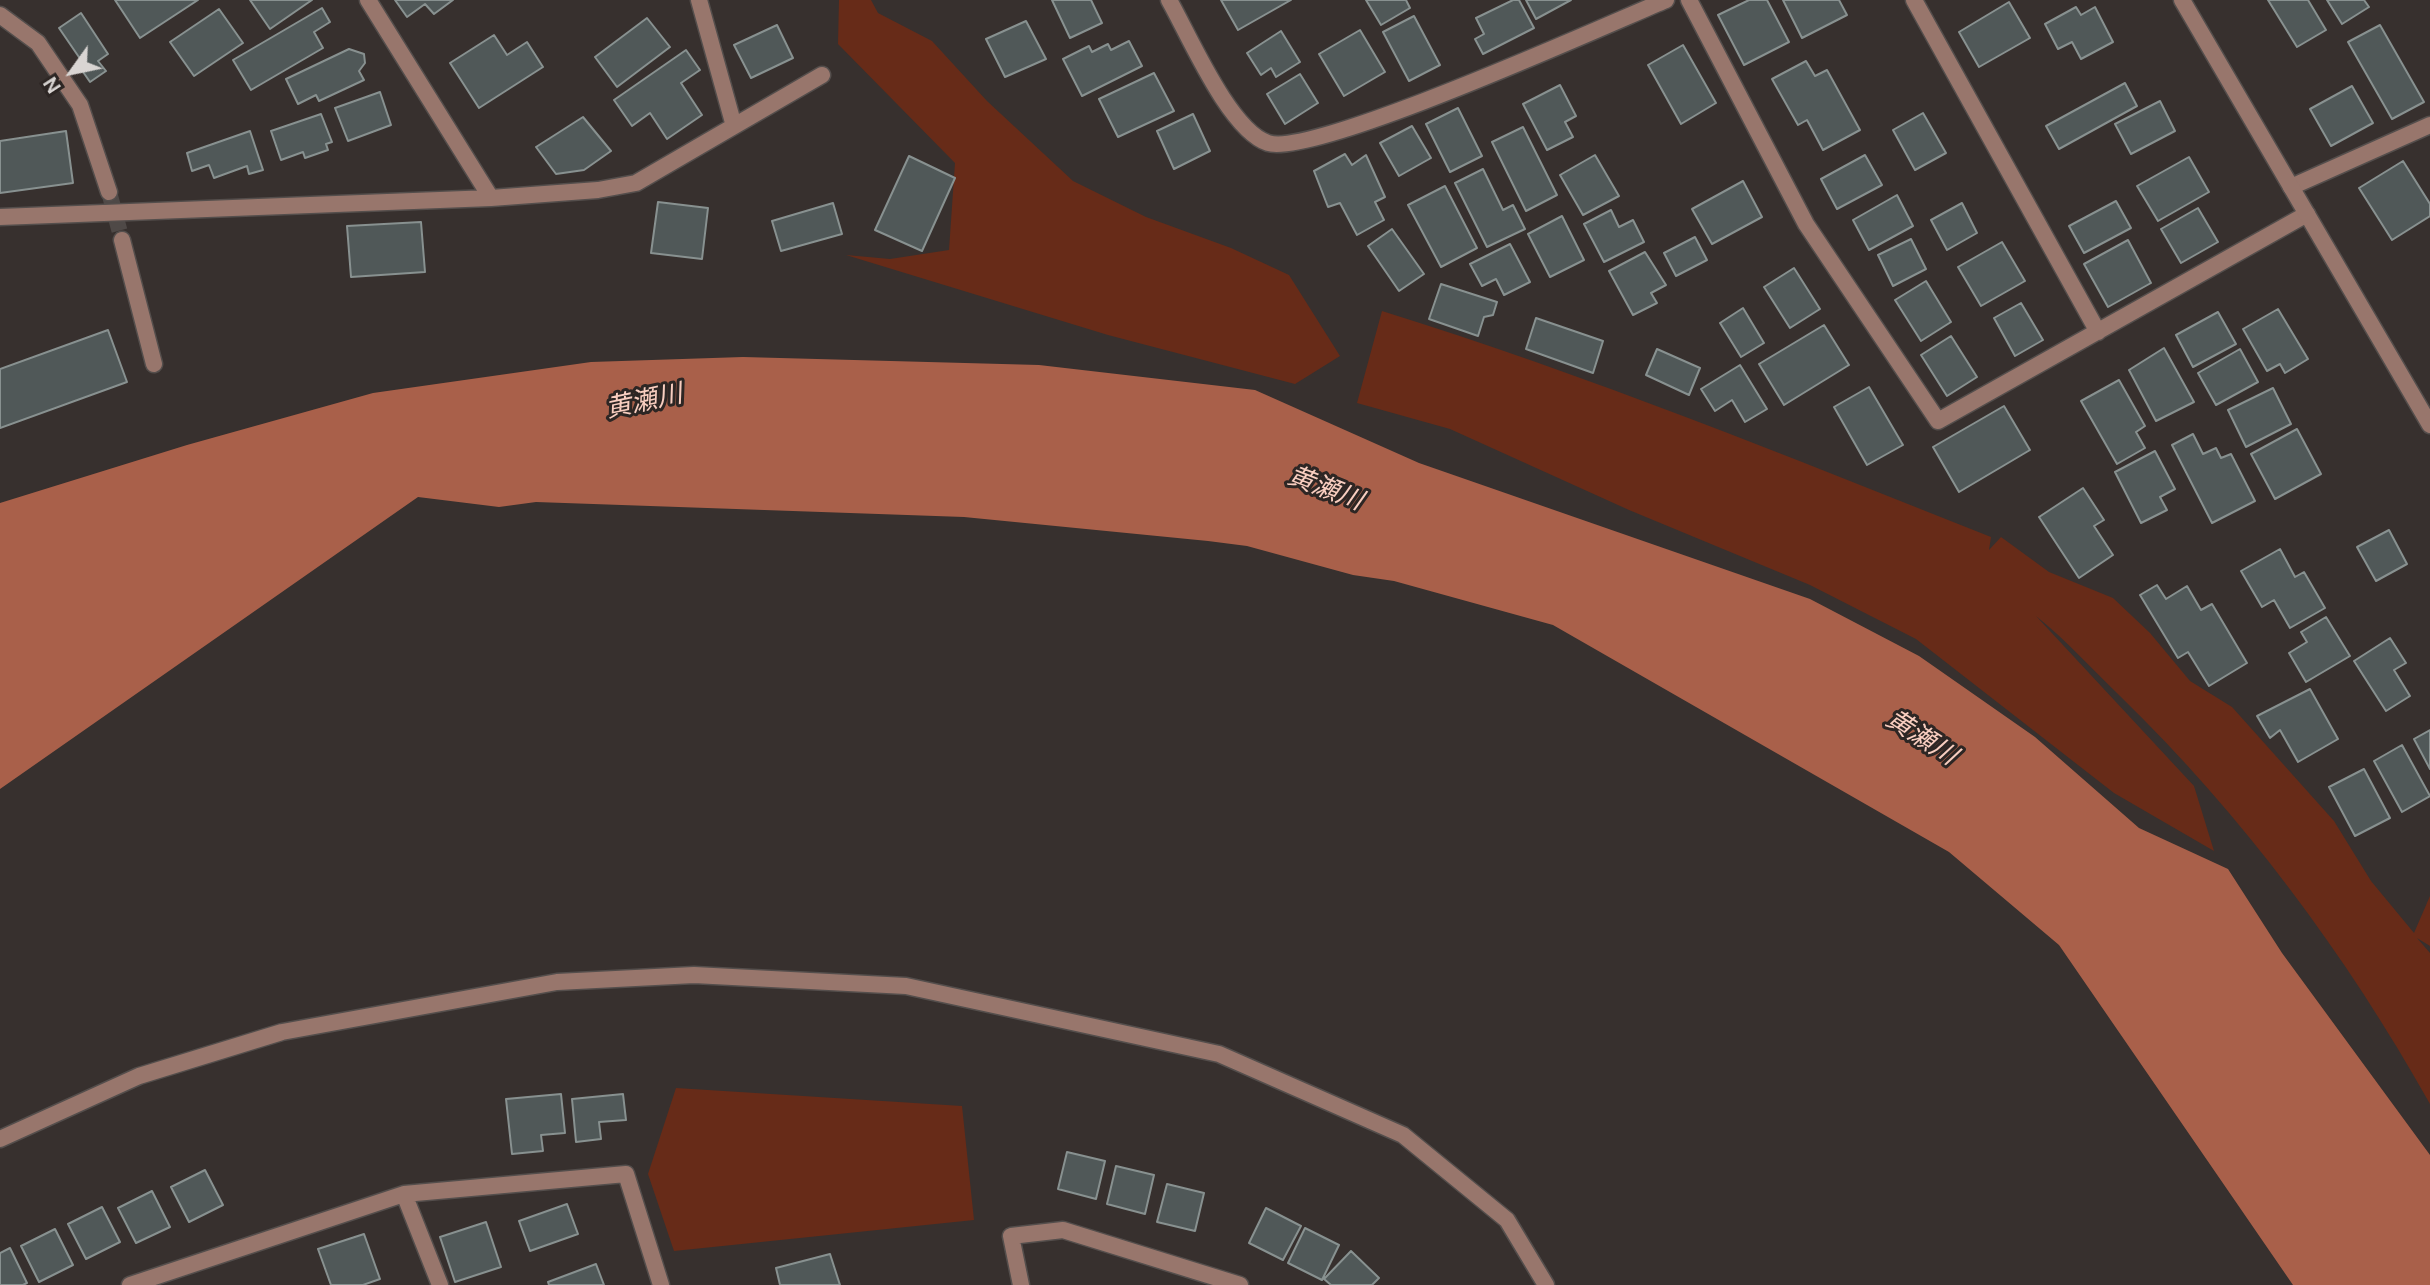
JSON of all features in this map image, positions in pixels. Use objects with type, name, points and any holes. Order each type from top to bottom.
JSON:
[{"type":"street","points":[[368,0],[491,198]]},
{"type":"street","points":[[699,0],[734,126]]},
{"type":"street","points":[[1169,0],[1223,97],[1247,130],[1269,144],[1301,142],[1332,133],[1468,83],[1666,0]]},
{"type":"street","points":[[1689,0],[1806,224],[1938,421],[2307,214]]},
{"type":"street","points":[[1914,0],[2098,332]]},
{"type":"street","points":[[2182,0],[2430,425]]},
{"type":"street","points":[[0,15],[38,43],[80,105],[109,192]]},
{"type":"street","points":[[0,217],[491,198],[598,190],[636,183],[822,75]]},
{"type":"street","points":[[2291,187],[2430,125]]},
{"type":"street","points":[[122,240],[154,364]]},
{"type":"street","points":[[0,1139],[139,1076],[282,1032],[557,982],[694,975],[906,986],[1219,1054],[1403,1135],[1507,1220],[1546,1285]]},
{"type":"street","points":[[130,1285],[404,1194],[626,1174],[661,1285]]},
{"type":"street","points":[[404,1194],[440,1285]]},
{"type":"street","points":[[1021,1285],[1011,1236],[1063,1230],[1240,1285]]},
{"type":"shaded area","points":[[839,0],[871,0],[878,13],[932,41],[987,101],[1073,181],[1146,217],[1231,248],[1289,275],[1340,356],[1295,384],[1108,335],[846,255],[890,259],[949,250],[955,163],[838,44]]},
{"type":"shaded area","points":[[1382,311],[1536,362],[1840,477],[1991,537],[1989,550],[2001,537],[2049,572],[2113,598],[2150,633],[2190,681],[2232,707],[2334,821],[2371,881],[2414,933],[2430,896],[2430,946],[2417,938],[2430,953],[2430,1104],[2363,994],[2290,889],[2250,838],[2165,742],[2036,616],[2194,786],[2214,851],[2114,793],[1916,639],[1810,585],[1629,510],[1450,429],[1357,403]]},
{"type":"shaded area","points":[[676,1088],[962,1106],[974,1220],[674,1251],[648,1174]]},
{"type":"water","name":"黄瀬川","points":[[743,357],[1039,365],[1255,390],[1419,463],[1810,599],[1919,656],[2035,737],[2139,828],[2228,869],[2282,953],[2430,1155],[2430,1285],[2293,1285],[2059,945],[1949,852],[1553,625],[1394,581],[1353,575],[1247,546],[964,517],[536,502],[499,507],[418,497],[0,789],[0,503],[187,445],[373,393],[591,362]]},
{"type":"building","points":[[115,0],[198,0],[140,38]]},
{"type":"building","points":[[250,0],[312,0],[270,29]]},
{"type":"building","points":[[395,0],[453,0],[434,14],[425,4],[407,17]]},
{"type":"building","points":[[1052,0],[1091,0],[1102,23],[1070,38]]},
{"type":"building","points":[[1221,0],[1291,0],[1238,30]]},
{"type":"building","points":[[1366,0],[1406,0],[1410,8],[1381,25]]},
{"type":"building","points":[[1519,0],[1534,28],[1483,54],[1475,39],[1484,34],[1476,18]]},
{"type":"building","points":[[1526,0],[1571,0],[1536,19]]},
{"type":"building","points":[[1749,0],[1767,0],[1789,42],[1744,65],[1718,15]]},
{"type":"building","points":[[1783,0],[1839,0],[1847,15],[1802,38]]},
{"type":"building","points":[[2268,0],[2308,0],[2326,30],[2297,47]]},
{"type":"building","points":[[2327,0],[2364,0],[2369,7],[2342,24]]},
{"type":"building","points":[[2009,2],[2030,38],[1979,67],[1959,32]]},
{"type":"building","points":[[2076,7],[2081,15],[2095,7],[2113,42],[2081,59],[2072,42],[2058,49],[2045,24]]},
{"type":"building","points":[[322,8],[330,22],[314,32],[323,48],[251,90],[233,60]]},
{"type":"building","points":[[219,9],[243,43],[194,76],[170,42]]},
{"type":"building","points":[[81,13],[108,54],[98,61],[106,71],[90,82],[79,66],[83,63],[59,28]]},
{"type":"building","points":[[1414,16],[1440,65],[1409,81],[1383,32]]},
{"type":"building","points":[[647,18],[670,47],[617,87],[595,57]]},
{"type":"building","points":[[1026,21],[1046,59],[1005,77],[986,39]]},
{"type":"building","points":[[777,25],[793,58],[751,78],[734,45]]},
{"type":"building","points":[[2380,25],[2424,102],[2392,119],[2348,42]]},
{"type":"building","points":[[1360,30],[1385,72],[1344,96],[1319,54]]},
{"type":"building","points":[[1281,31],[1300,62],[1276,77],[1271,68],[1261,75],[1247,53]]},
{"type":"building","points":[[494,35],[507,55],[527,42],[543,67],[479,108],[450,63]]},
{"type":"building","points":[[1129,41],[1142,66],[1082,96],[1063,59],[1089,46],[1092,52],[1108,44],[1111,50]]},
{"type":"building","points":[[1683,45],[1716,103],[1681,124],[1648,65]]},
{"type":"building","points":[[349,49],[364,54],[365,63],[359,71],[364,80],[319,101],[316,95],[298,104],[286,79]]},
{"type":"building","points":[[686,50],[700,70],[681,83],[702,115],[667,139],[650,113],[632,126],[614,100]]},
{"type":"building","points":[[1806,61],[1815,76],[1827,70],[1860,130],[1823,150],[1807,120],[1798,125],[1772,79]]},
{"type":"building","points":[[1154,73],[1174,111],[1118,137],[1099,99]]},
{"type":"building","points":[[1300,74],[1318,103],[1285,124],[1267,94]]},
{"type":"building","points":[[2125,83],[2137,106],[2059,149],[2046,126]]},
{"type":"building","points":[[1560,85],[1576,116],[1565,122],[1573,137],[1547,150],[1523,104]]},
{"type":"building","points":[[2352,86],[2373,123],[2331,146],[2310,109]]},
{"type":"building","points":[[380,92],[391,125],[348,141],[335,108]]},
{"type":"building","points":[[2160,101],[2175,131],[2131,154],[2115,124]]},
{"type":"building","points":[[1458,108],[1482,156],[1450,172],[1426,124]]},
{"type":"building","points":[[1923,113],[1946,153],[1915,170],[1893,130]]},
{"type":"building","points":[[321,114],[332,142],[326,144],[328,150],[305,158],[303,152],[281,160],[271,131]]},
{"type":"building","points":[[1193,114],[1210,151],[1174,169],[1157,131]]},
{"type":"building","points":[[583,117],[611,151],[584,170],[556,174],[536,147]]},
{"type":"building","points":[[1412,126],[1431,158],[1399,176],[1380,143]]},
{"type":"building","points":[[1523,127],[1557,195],[1526,211],[1492,142]]},
{"type":"building","points":[[66,131],[73,183],[0,193],[0,141]]},
{"type":"building","points":[[250,131],[263,170],[249,174],[247,166],[214,178],[209,165],[192,171],[187,153]]},
{"type":"building","points":[[1345,154],[1352,165],[1366,155],[1385,197],[1375,202],[1384,220],[1357,235],[1340,203],[1328,207],[1314,171]]},
{"type":"building","points":[[1595,155],[1619,196],[1583,215],[1560,175]]},
{"type":"building","points":[[1865,155],[1882,185],[1837,209],[1821,179]]},
{"type":"building","points":[[909,156],[955,178],[922,251],[875,230]]},
{"type":"building","points":[[2189,157],[2209,192],[2158,221],[2137,186]]},
{"type":"building","points":[[2403,161],[2430,204],[2430,216],[2392,240],[2359,188]]},
{"type":"building","points":[[1483,169],[1503,210],[1513,205],[1525,229],[1487,247],[1455,183]]},
{"type":"building","points":[[1743,181],[1762,217],[1712,244],[1692,209]]},
{"type":"building","points":[[1445,186],[1477,248],[1441,267],[1408,205]]},
{"type":"building","points":[[1897,195],[1913,226],[1869,250],[1853,220]]},
{"type":"building","points":[[2116,201],[2131,228],[2084,253],[2069,226]]},
{"type":"building","points":[[658,202],[708,208],[702,259],[651,253]]},
{"type":"building","points":[[833,203],[842,234],[781,251],[772,221]]},
{"type":"building","points":[[1962,203],[1977,233],[1947,250],[1931,220]]},
{"type":"building","points":[[2198,208],[2218,242],[2181,263],[2161,229]]},
{"type":"building","points":[[1611,210],[1619,227],[1633,220],[1644,242],[1604,262],[1584,224]]},
{"type":"building","points":[[1562,216],[1584,260],[1550,277],[1528,234]]},
{"type":"building","points":[[421,222],[425,272],[351,277],[347,226]]},
{"type":"building","points":[[1392,229],[1424,274],[1399,291],[1368,246]]},
{"type":"building","points":[[1695,237],[1707,260],[1676,276],[1664,253]]},
{"type":"building","points":[[1911,239],[1926,269],[1893,286],[1878,255]]},
{"type":"building","points":[[2128,240],[2151,283],[2108,307],[2084,264]]},
{"type":"building","points":[[2002,242],[2025,281],[1981,306],[1958,267]]},
{"type":"building","points":[[1510,244],[1530,282],[1504,295],[1496,279],[1482,286],[1470,264]]},
{"type":"building","points":[[1645,252],[1666,285],[1651,293],[1657,303],[1633,315],[1609,271]]},
{"type":"building","points":[[1794,268],[1820,309],[1790,328],[1764,287]]},
{"type":"building","points":[[1926,281],[1951,322],[1921,341],[1895,300]]},
{"type":"building","points":[[1441,284],[1497,302],[1493,315],[1484,317],[1478,336],[1429,319]]},
{"type":"building","points":[[2021,303],[2043,340],[2015,356],[1994,318]]},
{"type":"building","points":[[1743,308],[1764,343],[1741,357],[1720,323]]},
{"type":"building","points":[[2278,309],[2308,359],[2285,373],[2280,364],[2267,371],[2243,329]]},
{"type":"building","points":[[2218,312],[2236,344],[2193,367],[2176,335]]},
{"type":"building","points":[[1536,318],[1603,341],[1593,373],[1526,349]]},
{"type":"building","points":[[1824,325],[1849,365],[1784,405],[1759,364]]},
{"type":"building","points":[[108,330],[127,382],[0,428],[0,369]]},
{"type":"building","points":[[1951,336],[1977,377],[1947,396],[1921,355]]},
{"type":"building","points":[[2164,348],[2194,402],[2156,421],[2129,370]]},
{"type":"building","points":[[1657,349],[1700,368],[1689,395],[1646,375]]},
{"type":"building","points":[[2240,349],[2258,382],[2216,405],[2198,373]]},
{"type":"building","points":[[1740,365],[1767,409],[1745,422],[1732,400],[1715,411],[1701,389]]},
{"type":"building","points":[[2119,380],[2145,426],[2136,432],[2145,448],[2117,464],[2081,401]]},
{"type":"building","points":[[1869,387],[1903,445],[1867,465],[1834,407]]},
{"type":"building","points":[[2273,388],[2291,424],[2246,447],[2228,410]]},
{"type":"building","points":[[2004,406],[2030,450],[1959,492],[1933,447]]},
{"type":"building","points":[[2297,429],[2321,474],[2275,499],[2251,454]]},
{"type":"building","points":[[2193,434],[2203,454],[2216,448],[2221,458],[2231,454],[2255,501],[2212,523],[2172,445]]},
{"type":"building","points":[[2155,451],[2175,489],[2160,497],[2167,510],[2141,523],[2115,472]]},
{"type":"building","points":[[2083,488],[2104,520],[2094,526],[2113,555],[2079,578],[2039,517]]},
{"type":"building","points":[[2389,530],[2407,564],[2376,581],[2357,547]]},
{"type":"building","points":[[2280,549],[2295,577],[2304,572],[2325,608],[2290,628],[2274,600],[2262,607],[2241,571]]},
{"type":"building","points":[[2157,585],[2166,599],[2187,586],[2201,610],[2212,604],[2247,663],[2209,686],[2188,652],[2178,658],[2140,595]]},
{"type":"building","points":[[2326,617],[2350,656],[2306,682],[2289,653],[2307,642],[2301,632]]},
{"type":"building","points":[[2390,638],[2406,663],[2394,670],[2410,696],[2386,711],[2354,661]]},
{"type":"building","points":[[2310,689],[2338,739],[2298,762],[2280,730],[2270,738],[2257,716]]},
{"type":"building","points":[[2430,730],[2430,769],[2414,739]]},
{"type":"building","points":[[2402,745],[2430,796],[2402,812],[2374,761]]},
{"type":"building","points":[[2364,769],[2390,818],[2355,836],[2329,787]]},
{"type":"building","points":[[561,1094],[565,1133],[541,1135],[543,1151],[512,1154],[506,1099]]},
{"type":"building","points":[[623,1094],[626,1120],[599,1122],[601,1139],[576,1142],[572,1099]]},
{"type":"building","points":[[1067,1152],[1105,1161],[1096,1199],[1058,1189]]},
{"type":"building","points":[[1116,1166],[1154,1175],[1145,1214],[1107,1204]]},
{"type":"building","points":[[205,1170],[223,1205],[189,1222],[171,1187]]},
{"type":"building","points":[[1167,1184],[1204,1193],[1195,1231],[1157,1222]]},
{"type":"building","points":[[152,1191],[170,1227],[136,1243],[118,1208]]},
{"type":"building","points":[[567,1204],[578,1234],[530,1251],[519,1221]]},
{"type":"building","points":[[102,1207],[120,1242],[86,1259],[68,1224]]},
{"type":"building","points":[[1266,1208],[1301,1226],[1283,1260],[1249,1243]]},
{"type":"building","points":[[486,1222],[501,1267],[455,1282],[440,1237]]},
{"type":"building","points":[[1305,1228],[1339,1245],[1322,1280],[1288,1263]]},
{"type":"building","points":[[55,1229],[73,1265],[39,1282],[21,1246]]},
{"type":"building","points":[[364,1234],[380,1279],[363,1285],[331,1285],[318,1249]]},
{"type":"building","points":[[10,1248],[27,1283],[23,1285],[0,1285],[0,1253]]},
{"type":"building","points":[[1351,1251],[1379,1278],[1372,1285],[1331,1285],[1324,1279]]},
{"type":"building","points":[[830,1254],[840,1285],[780,1285],[776,1268]]},
{"type":"building","points":[[596,1264],[604,1285],[549,1285],[548,1282]]},
{"type":"tunnel","points":[[109,192],[122,240]]}]
